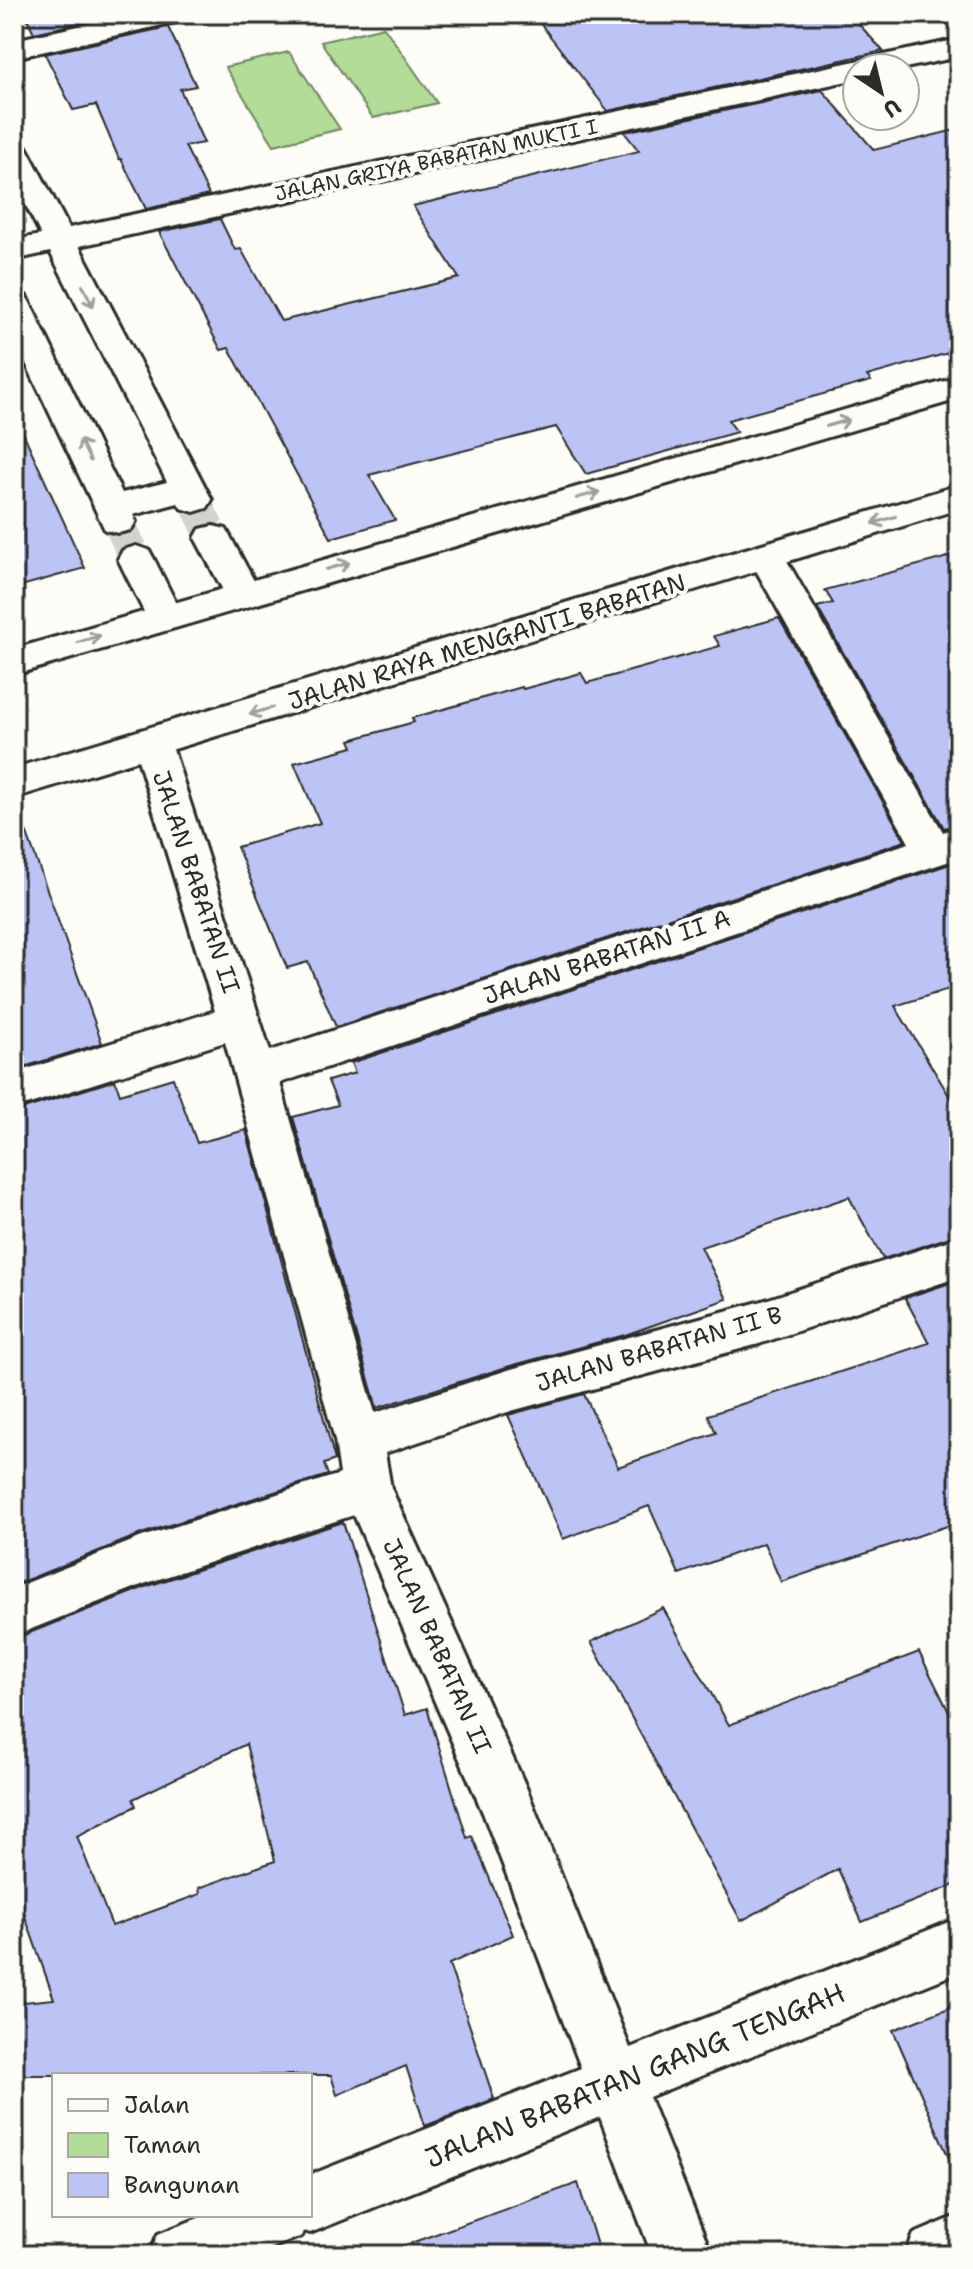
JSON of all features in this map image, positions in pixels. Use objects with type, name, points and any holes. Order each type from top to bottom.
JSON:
[{"type":"street","points":[[14,49],[175,14]]},
{"type":"street","points":[[921,56],[959,48]]},
{"type":"street","name":"JALAN GRIYA BABATAN MUKTI I","points":[[14,250],[841,73]]},
{"type":"street","points":[[14,152],[191,494],[115,514],[14,303]]},
{"type":"street","points":[[14,662],[959,388]]},
{"type":"street","name":"JALAN RAYA MENGANTI BABATAN","points":[[14,783],[959,497]]},
{"type":"street","points":[[213,538],[243,594]]},
{"type":"street","points":[[766,556],[946,846]]},
{"type":"street","points":[[136,559],[164,617]]},
{"type":"street","name":"JALAN BABATAN II","points":[[152,743],[256,1073],[359,1440],[367,1488],[507,1806],[682,2255]]},
{"type":"street","name":"JALAN BABATAN II A","points":[[256,1073],[946,846]]},
{"type":"street","name":"JALAN BABATAN II","points":[[14,1091],[240,1020]]},
{"type":"street","name":"JALAN BABATAN II B","points":[[359,1440],[511,1390],[759,1323],[959,1257]]},
{"type":"street","points":[[14,1612],[142,1561],[367,1488]]},
{"type":"street","name":"JALAN BABATAN GANG TENGAH","points":[[312,2203],[959,1945]]},
{"type":"street","points":[[179,2255],[276,2217]]},
{"type":"street","points":[[935,2255],[959,2244]]},
{"type":"green space","points":[[384,27],[437,103],[373,118],[321,42]]},
{"type":"green space","points":[[289,52],[340,129],[274,145],[225,67]]},
{"type":"building","points":[[25,14],[121,14],[34,33]]},
{"type":"building","points":[[533,14],[850,14],[883,51],[841,52],[841,60],[608,111]]},
{"type":"building","points":[[168,27],[196,86],[180,89],[204,143],[185,146],[209,195],[146,209],[119,159],[96,105],[73,110],[45,54]]},
{"type":"building","points":[[822,90],[841,112],[841,132],[858,132],[874,150],[959,129],[959,350],[867,376],[871,381],[728,420],[737,432],[586,474],[556,427],[369,475],[395,520],[331,538],[229,348],[221,350],[159,232],[220,219],[235,250],[241,249],[281,321],[459,278],[413,206],[639,151],[624,132]]},
{"type":"building","points":[[14,413],[85,568],[14,588]]},
{"type":"building","points":[[959,554],[959,824],[944,828],[817,607],[833,603],[825,590]]},
{"type":"building","points":[[779,618],[905,841],[336,1027],[308,962],[287,968],[237,847],[320,823],[294,763],[353,747],[350,740],[414,722],[412,718],[522,687],[581,673],[587,683],[720,646],[714,636]]},
{"type":"building","points":[[21,817],[102,1043],[14,1070],[14,818]]},
{"type":"building","points":[[959,861],[959,986],[895,1006],[959,1112],[959,1234],[883,1259],[849,1197],[701,1247],[727,1299],[625,1335],[510,1366],[377,1408],[293,1117],[338,1105],[328,1081],[355,1073],[351,1063]]},
{"type":"building","points":[[173,1078],[197,1143],[246,1130],[335,1460],[324,1464],[328,1475],[141,1534],[14,1585],[14,1112],[115,1080],[120,1094]]},
{"type":"building","points":[[959,1280],[959,1522],[781,1582],[764,1543],[679,1574],[649,1506],[563,1539],[508,1415],[584,1394],[618,1467],[716,1433],[708,1415],[929,1343],[905,1298]]},
{"type":"building","points":[[343,1522],[405,1715],[427,1708],[467,1838],[472,1836],[513,1935],[449,1964],[494,2099],[425,2126],[406,2066],[337,2095],[331,2075],[312,2073],[14,2075],[14,2003],[54,1999],[14,1885],[14,1639],[145,1587]],"holes":[[[246,1744],[275,1861],[199,1888],[200,1894],[112,1926],[77,1836],[136,1806],[133,1799]]]},
{"type":"building","points":[[663,1608],[729,1725],[919,1652],[959,1732],[959,1883],[862,1922],[838,1869],[741,1921],[591,1642]]},
{"type":"building","points":[[959,2004],[959,2181],[893,2030]]},
{"type":"building","points":[[578,2183],[600,2255],[398,2255],[397,2248]]},
{"type":"tunnel","points":[[194,500],[213,538]]},
{"type":"tunnel","points":[[118,521],[136,559]]}]
